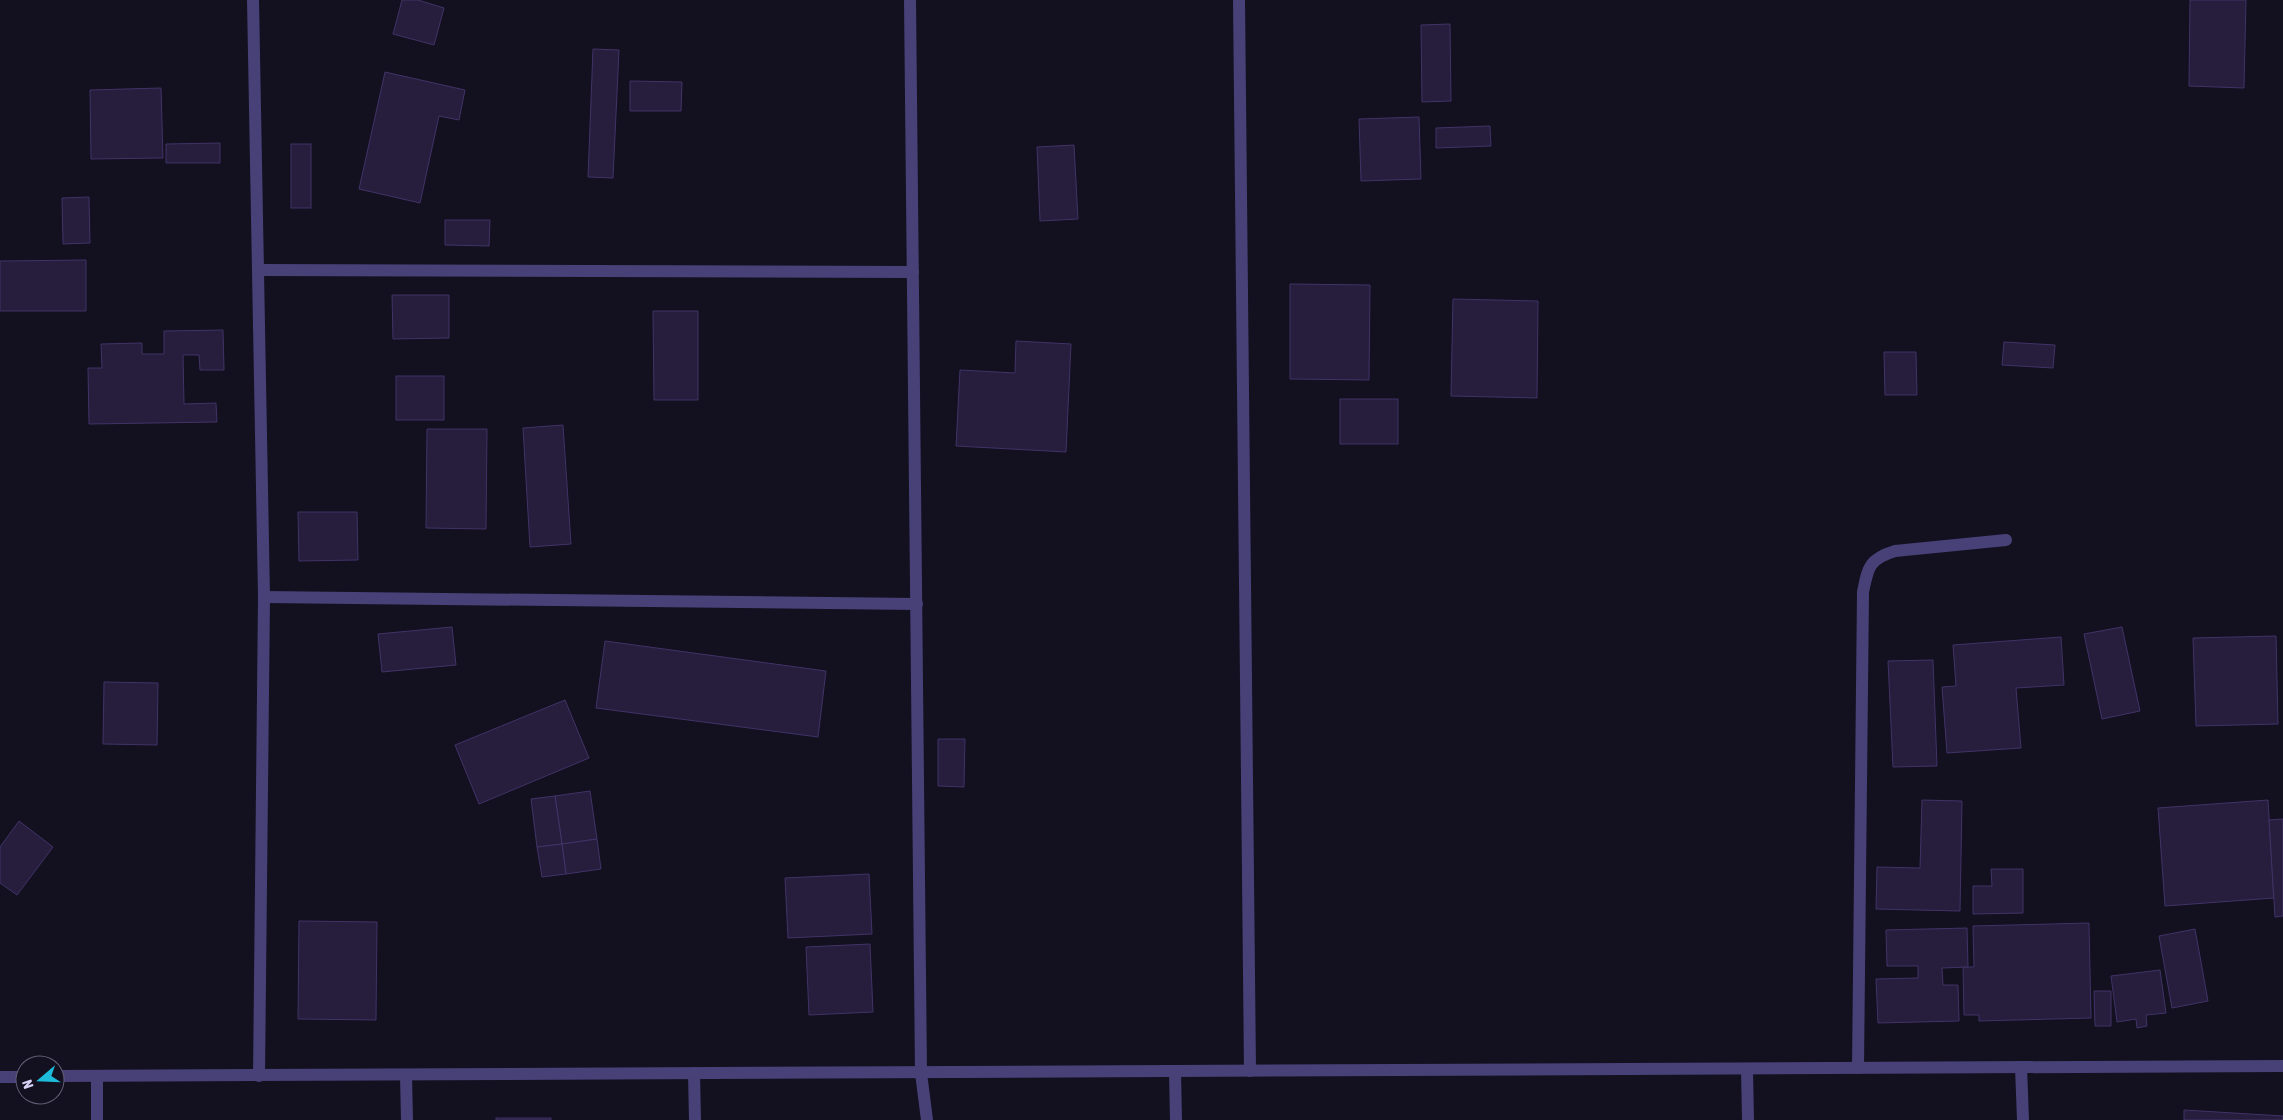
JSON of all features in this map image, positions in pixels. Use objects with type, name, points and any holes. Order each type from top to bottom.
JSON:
[{"type":"street","points":[[253,0],[264,597],[259,1076]]},
{"type":"street","points":[[910,0],[922,1073],[927,1120]]},
{"type":"street","points":[[1239,0],[1250,1071]]},
{"type":"street","points":[[258,270],[913,272]]},
{"type":"street","points":[[1858,1068],[1863,592],[1868,567],[1879,556],[1895,551],[2006,540]]},
{"type":"street","points":[[264,597],[917,604]]},
{"type":"street","points":[[65,1076],[2283,1066]]},
{"type":"street","points":[[2021,1067],[2023,1120]]},
{"type":"street","points":[[1747,1069],[1748,1120]]},
{"type":"street","points":[[1175,1072],[1176,1120]]},
{"type":"street","points":[[694,1073],[695,1120]]},
{"type":"street","points":[[406,1075],[407,1120]]},
{"type":"street","points":[[97,1076],[97,1120]]},
{"type":"street","points":[[0,1077],[15,1077]]},
{"type":"building","points":[[402,0],[418,0],[444,8],[434,45],[393,34]]},
{"type":"building","points":[[2190,0],[2246,0],[2244,88],[2189,86]]},
{"type":"building","points":[[1450,24],[1451,101],[1422,102],[1421,25]]},
{"type":"building","points":[[593,49],[619,50],[613,178],[588,177]]},
{"type":"building","points":[[385,72],[465,90],[459,120],[439,116],[420,203],[359,189]]},
{"type":"building","points":[[630,81],[682,82],[681,111],[630,111]]},
{"type":"building","points":[[161,88],[163,158],[91,159],[90,90]]},
{"type":"building","points":[[1419,117],[1421,179],[1361,181],[1359,119]]},
{"type":"building","points":[[1490,126],[1491,146],[1436,148],[1436,128]]},
{"type":"building","points":[[220,143],[220,163],[166,163],[166,144]]},
{"type":"building","points":[[291,144],[311,144],[311,208],[291,208]]},
{"type":"building","points":[[1074,145],[1078,219],[1040,221],[1037,147]]},
{"type":"building","points":[[89,197],[90,243],[63,244],[62,198]]},
{"type":"building","points":[[445,220],[490,220],[489,246],[445,245]]},
{"type":"building","points":[[86,260],[86,311],[0,311],[0,261]]},
{"type":"building","points":[[1290,284],[1370,285],[1369,380],[1290,379]]},
{"type":"building","points":[[392,295],[449,295],[449,338],[393,339]]},
{"type":"building","points":[[1453,299],[1538,301],[1537,398],[1451,396]]},
{"type":"building","points":[[653,311],[698,311],[698,400],[654,400]]},
{"type":"building","points":[[223,330],[224,370],[200,370],[199,355],[183,355],[184,404],[216,403],[217,422],[89,424],[88,368],[102,368],[101,344],[142,343],[142,354],[164,354],[164,331]]},
{"type":"building","points":[[1016,341],[1071,344],[1066,452],[956,446],[960,370],[1015,373]]},
{"type":"building","points":[[2004,342],[2055,345],[2053,368],[2002,365]]},
{"type":"building","points":[[1884,352],[1916,352],[1917,395],[1885,395]]},
{"type":"building","points":[[396,376],[444,376],[444,420],[396,420]]},
{"type":"building","points":[[1340,399],[1398,399],[1398,444],[1340,444]]},
{"type":"building","points":[[563,425],[571,544],[530,547],[523,428]]},
{"type":"building","points":[[427,429],[487,429],[486,529],[426,528]]},
{"type":"building","points":[[298,512],[357,512],[358,560],[299,561]]},
{"type":"building","points":[[452,627],[456,665],[382,672],[378,634]]},
{"type":"building","points":[[2122,627],[2140,711],[2102,719],[2084,634]]},
{"type":"building","points":[[2276,636],[2278,724],[2196,726],[2193,638]]},
{"type":"building","points":[[2061,637],[2064,685],[2016,688],[2021,748],[1947,753],[1942,687],[1956,686],[1953,645]]},
{"type":"building","points":[[605,641],[826,671],[818,737],[596,708]]},
{"type":"building","points":[[1933,660],[1937,766],[1893,767],[1888,661]]},
{"type":"building","points":[[104,682],[158,683],[157,745],[103,744]]},
{"type":"building","points":[[565,700],[589,758],[479,804],[455,745]]},
{"type":"building","points":[[938,739],[965,739],[964,787],[938,786]]},
{"type":"building","points":[[590,791],[597,839],[562,844],[555,796]]},
{"type":"building","points":[[555,796],[562,844],[537,847],[531,799]]},
{"type":"building","points":[[1922,800],[1962,801],[1960,911],[1876,909],[1877,867],[1920,868]]},
{"type":"building","points":[[2268,800],[2274,898],[2165,906],[2158,808]]},
{"type":"building","points":[[2283,819],[2283,916],[2275,917],[2269,820]]},
{"type":"building","points":[[19,821],[53,847],[17,895],[0,883],[0,847]]},
{"type":"building","points":[[597,839],[601,869],[566,874],[562,844]]},
{"type":"building","points":[[562,844],[566,874],[542,877],[537,847]]},
{"type":"building","points":[[1991,869],[2023,869],[2023,913],[1973,914],[1973,886],[1992,886]]},
{"type":"building","points":[[869,874],[872,934],[788,938],[785,878]]},
{"type":"building","points":[[299,921],[377,922],[376,1020],[298,1019]]},
{"type":"building","points":[[2089,923],[2091,1018],[1979,1021],[1979,1015],[1964,1015],[1963,967],[1974,967],[1973,926]]},
{"type":"building","points":[[1967,928],[1968,967],[1942,968],[1943,985],[1958,985],[1959,1021],[1878,1023],[1876,979],[1918,978],[1918,966],[1887,966],[1886,930]]},
{"type":"building","points":[[2195,929],[2208,1001],[2172,1008],[2159,936]]},
{"type":"building","points":[[870,944],[873,1012],[809,1015],[806,947]]},
{"type":"building","points":[[2160,970],[2166,1013],[2146,1015],[2147,1026],[2137,1028],[2136,1019],[2117,1022],[2111,976]]},
{"type":"building","points":[[2094,991],[2111,991],[2111,1026],[2095,1026]]},
{"type":"building","points":[[2184,1110],[2283,1116],[2283,1120],[2184,1120]]},
{"type":"building","points":[[496,1118],[551,1118],[551,1120],[496,1120]]}]
